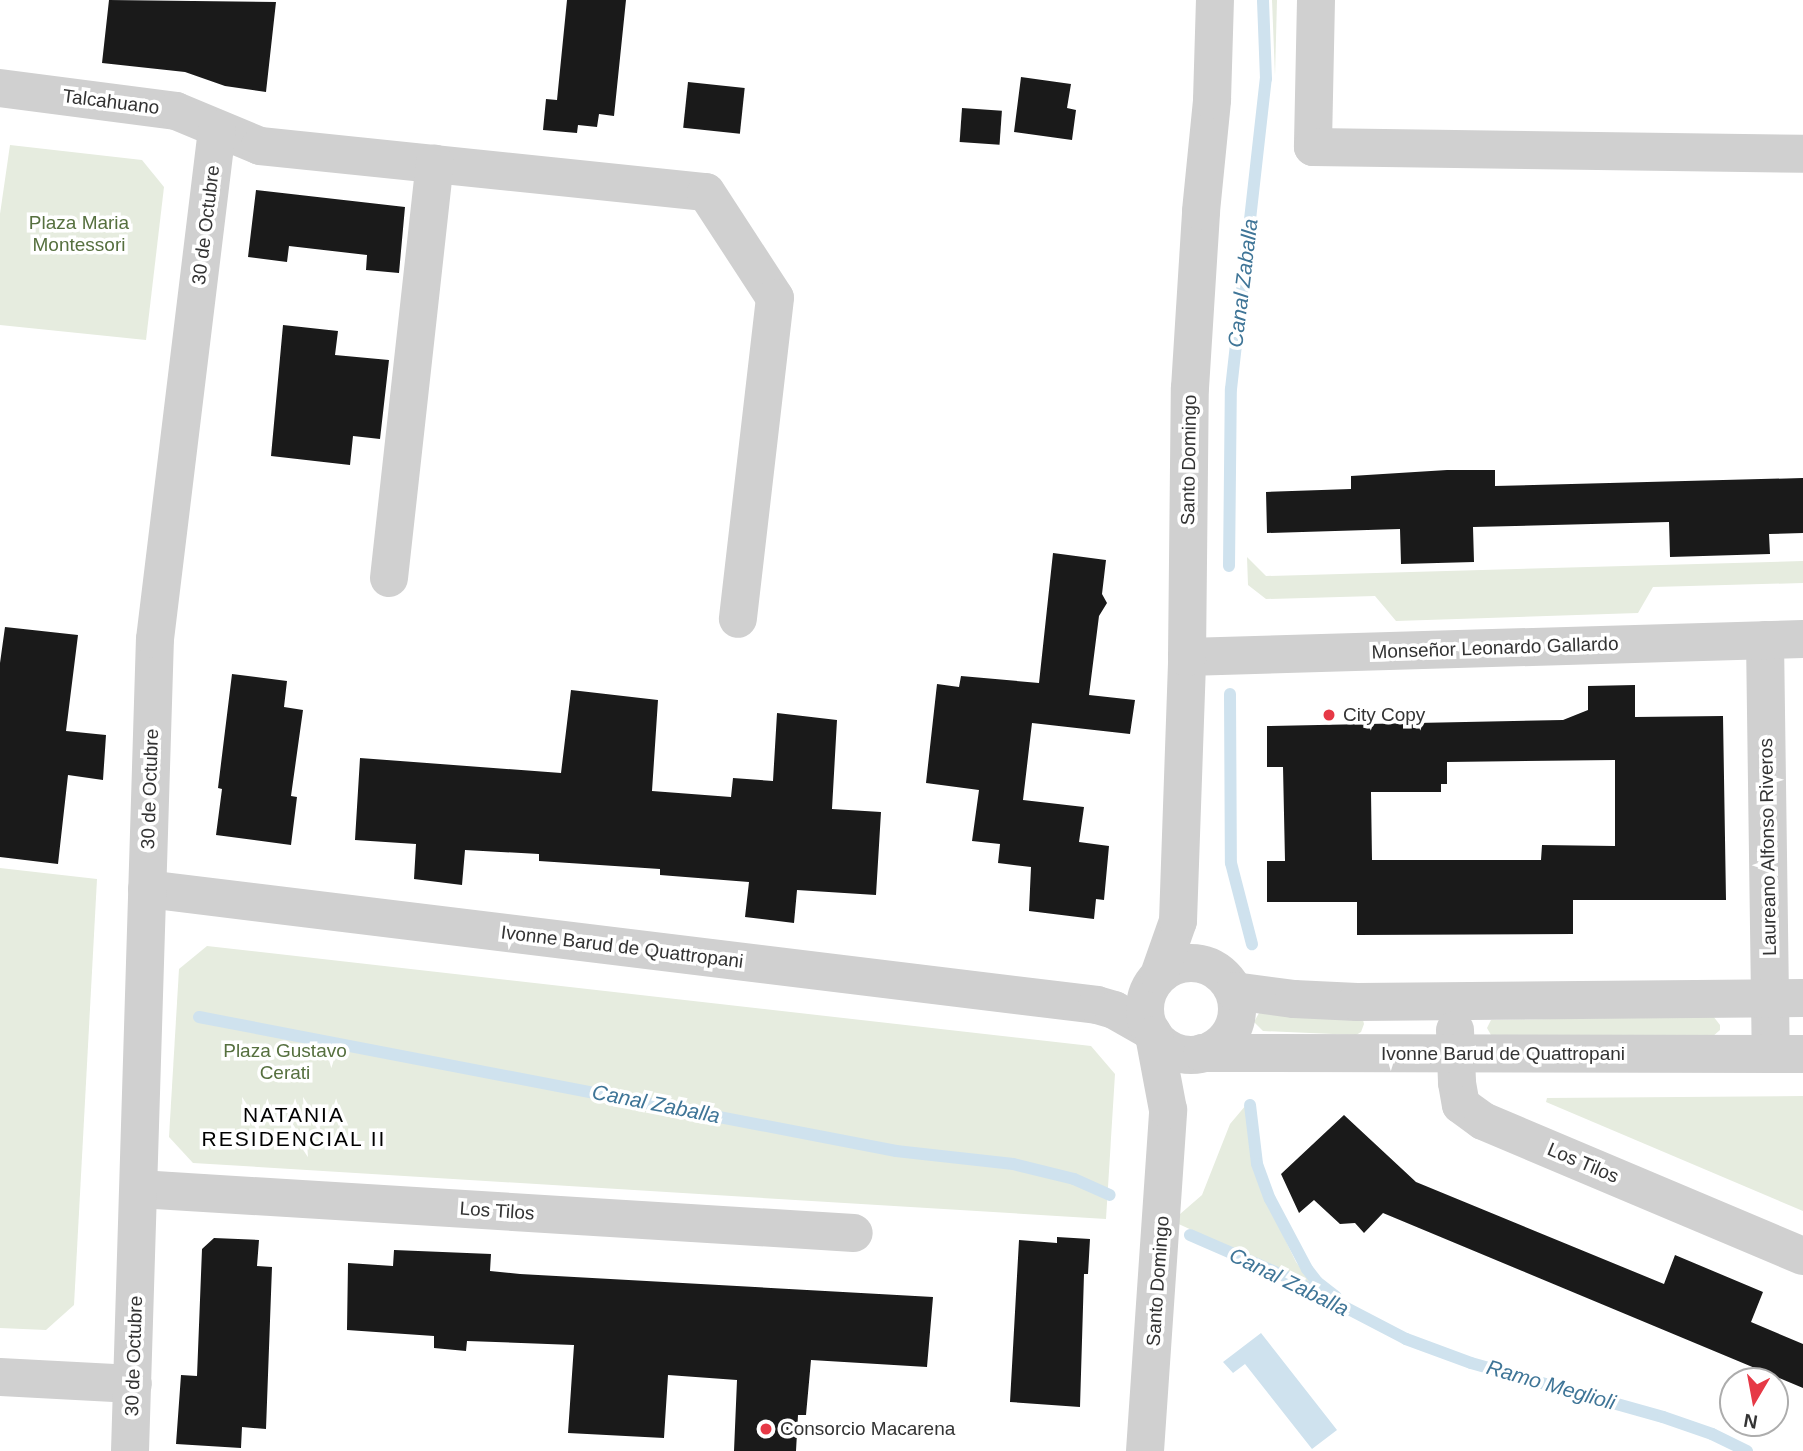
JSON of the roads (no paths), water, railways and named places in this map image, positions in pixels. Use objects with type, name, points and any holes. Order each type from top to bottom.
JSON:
[{"type":"street","name":"Santo Domingo","points":[[1154,981],[1178,921],[1188,657],[1190,388],[1201,211],[1212,100],[1215,0]]},
{"type":"street","points":[[1316,0],[1313,147],[1803,155]]},
{"type":"street","name":"Talcahuano","points":[[0,88],[176,111],[260,146],[706,192],[775,298],[738,619]]},
{"type":"street","name":"30 de Octubre","points":[[130,1451],[155,639],[218,130]]},
{"type":"street","points":[[389,578],[435,164]]},
{"type":"street","name":"Monseñor Leonardo Gallardo","points":[[1188,657],[1803,639]]},
{"type":"street","name":"Laureano Alfonso Riveros","points":[[1765,640],[1787,998],[1787,1054]]},
{"type":"street","name":"Ivonne Barud de Quattropani","points":[[148,889],[1097,1005],[1114,1010],[1152,1033]]},
{"type":"street","points":[[1178,921],[1225,980],[1237,1016],[1233,1029],[1225,1040],[1200,1054],[1173,1051],[1152,1033],[1146,1017],[1154,981],[1171,967],[1186,963],[1201,964],[1225,980],[1306,1000],[1787,998]]},
{"type":"street","name":"Ivonne Barud de Quattropani","points":[[1097,1005],[1128,999],[1154,981]]},
{"type":"street","name":"Los Tilos","points":[[1455,1001],[1455,1054],[1461,1105],[1483,1121],[1803,1256]]},
{"type":"street","name":"Santo Domingo","points":[[1145,1451],[1168,1110],[1152,1033]]},
{"type":"street","name":"Santo Domingo","points":[[1168,1110],[1176,1090],[1200,1054]]},
{"type":"street","name":"Ivonne Barud de Quattropani","points":[[1200,1054],[1787,1054]]},
{"type":"street","name":"Los Tilos","points":[[139,1189],[854,1233]]},
{"type":"street","points":[[0,1377],[134,1384]]},
{"type":"water","points":[[1261,1333],[1337,1430],[1312,1449],[1245,1364],[1233,1373],[1223,1362]]},
{"type":"waterway","name":"Canal Zaballa","points":[[1229,566],[1231,389],[1266,79],[1263,0]]},
{"type":"waterway","name":"Canal Zaballa","points":[[1230,694],[1231,863],[1252,944]]},
{"type":"waterway","name":"Canal Zaballa","points":[[199,1017],[896,1151],[1013,1164],[1074,1179],[1110,1195]]},
{"type":"waterway","name":"Canal Zaballa","points":[[1250,1105],[1257,1164],[1270,1199],[1307,1269],[1317,1282],[1336,1297]]},
{"type":"waterway","name":"Ramo Meglioli","points":[[1190,1235],[1289,1278],[1406,1339],[1471,1363],[1663,1417],[1712,1434],[1747,1451]]},
{"type":"place","name":"City Copy","points":[[1329,715]]},
{"type":"place","name":"Consorcio Macarena","points":[[766,1429]]},
{"type":"district","name":"NATANIA RESIDENCIAL II","points":[[294,1127]]},
{"type":"park label","name":"Plaza Maria Montessori","points":[[79,234]]},
{"type":"park label","name":"Plaza Gustavo Cerati","points":[[285,1062]]}]
